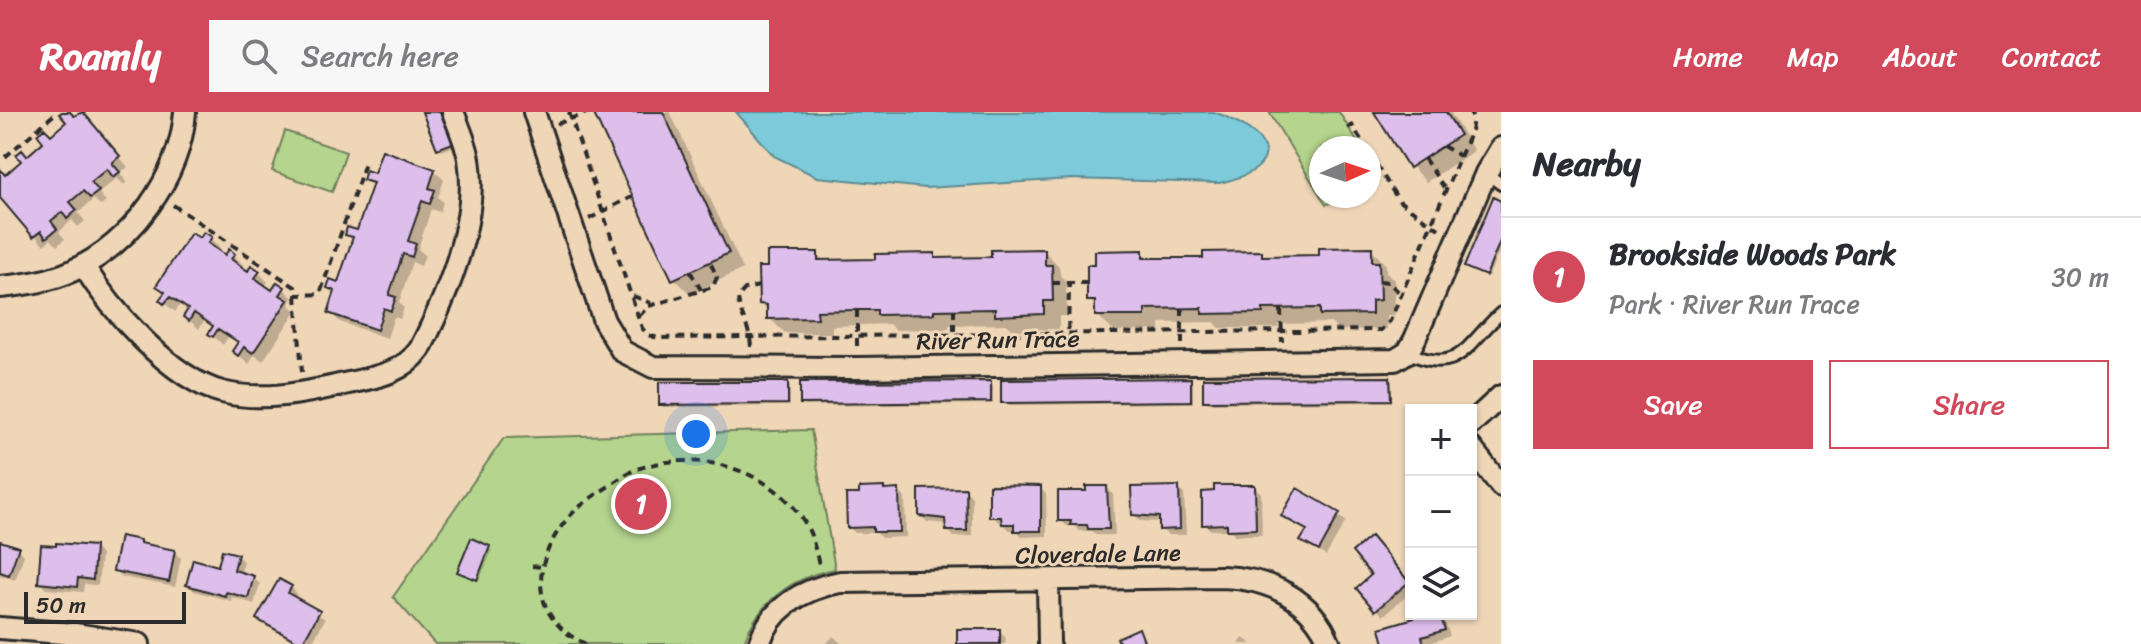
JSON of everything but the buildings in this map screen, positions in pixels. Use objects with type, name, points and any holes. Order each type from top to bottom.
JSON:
[{"type":"street","points":[[0,287],[47,280],[83,265],[125,234],[156,194],[177,152],[185,112]]},
{"type":"street","points":[[83,265],[96,287],[124,320],[180,371],[197,382],[233,394],[304,392],[393,371],[411,361],[420,349],[456,267],[469,202],[469,160],[453,112]]},
{"type":"street","name":"River Run Trace","points":[[537,121],[604,321],[622,351],[653,367],[1380,363],[1395,360],[1408,352]]},
{"type":"street","points":[[1408,352],[1458,238],[1494,178],[1501,148]]},
{"type":"street","points":[[1477,418],[1501,396]]},
{"type":"street","points":[[1477,456],[1501,486]]},
{"type":"street","name":"Cloverdale Lane","points":[[759,644],[774,617],[790,601],[806,591],[840,582],[1221,577],[1253,580],[1276,587],[1297,600],[1320,624],[1330,644]]},
{"type":"street","points":[[1048,581],[1049,644]]},
{"type":"street","points":[[0,628],[75,634],[139,644]]},
{"type":"lane","points":[[1408,352],[1428,362],[1445,361],[1481,336],[1501,313]]},
{"type":"path","points":[[5,157],[57,112]]},
{"type":"path","points":[[569,112],[639,318],[644,331],[654,337],[1381,330],[1390,321],[1402,295],[1472,127],[1470,112]]},
{"type":"path","points":[[537,121],[572,119],[589,112]]},
{"type":"path","points":[[1348,128],[1352,125],[1359,136]]},
{"type":"path","points":[[1443,146],[1460,156]]},
{"type":"path","points":[[1424,158],[1445,191]]},
{"type":"path","points":[[296,295],[320,294],[365,163]]},
{"type":"path","points":[[1381,172],[1398,199],[1431,225],[1458,238]]},
{"type":"path","points":[[156,194],[295,287],[304,392]]},
{"type":"path","points":[[572,227],[633,196]]},
{"type":"path","points":[[639,318],[643,309],[657,303],[713,287],[717,282],[710,262]]},
{"type":"path","points":[[690,271],[701,291]]},
{"type":"path","points":[[1380,281],[1392,284],[1402,295]]},
{"type":"path","points":[[1052,283],[1087,283]]},
{"type":"path","points":[[1067,365],[1069,283]]},
{"type":"path","points":[[751,368],[750,337],[738,297],[745,289],[759,286]]},
{"type":"path","points":[[631,295],[648,303],[657,303]]},
{"type":"path","points":[[1182,308],[1182,364]]},
{"type":"path","points":[[954,309],[954,366]]},
{"type":"path","points":[[1281,309],[1282,363]]},
{"type":"path","points":[[857,310],[857,368]]},
{"type":"path","points":[[586,644],[559,629],[547,611],[541,596],[543,567],[562,525],[586,502],[636,469],[688,462],[734,468],[755,477],[777,491],[806,524],[819,564]]},
{"type":"path","points":[[532,566],[543,567]]},
{"type":"green space","points":[[1269,112],[1339,112],[1354,136],[1309,136],[1309,177]]},
{"type":"green space","points":[[285,131],[346,152],[332,192],[272,171]]},
{"type":"green space","points":[[811,430],[835,569],[805,578],[778,594],[758,616],[743,644],[435,644],[393,597],[504,438]]},
{"type":"water","points":[[736,112],[1214,112],[1249,129],[1265,149],[1264,159],[1257,168],[1219,183],[1071,179],[926,188],[817,177],[774,156]]},
{"type":"place","name":"Brookside Woods Park","points":[[641,504]]}]
